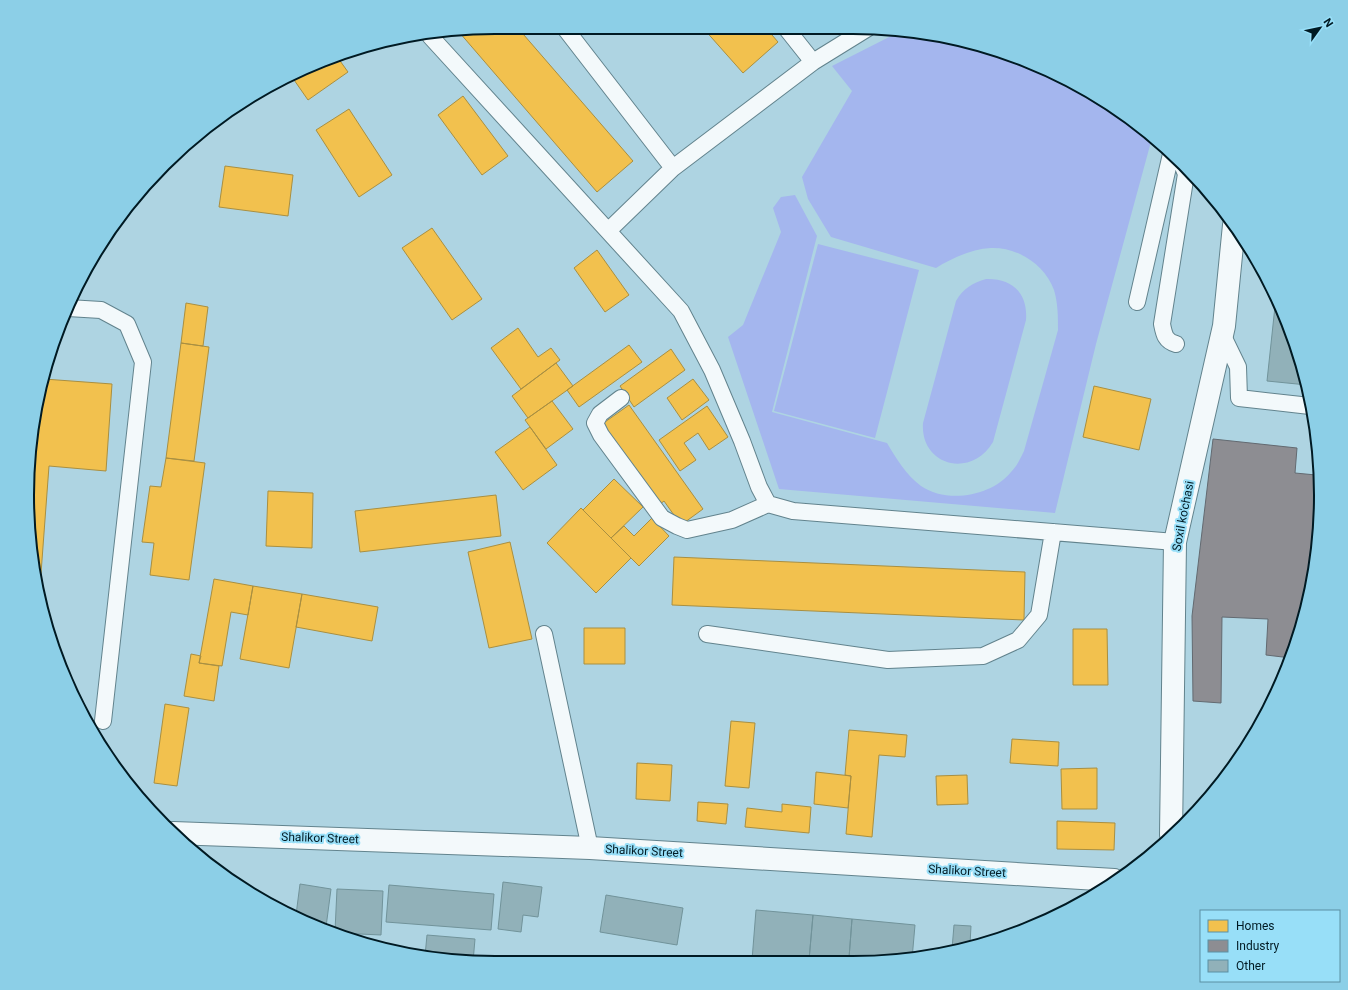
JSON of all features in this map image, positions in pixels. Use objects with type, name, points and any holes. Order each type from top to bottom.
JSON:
[{"type":"street","name":"Soxil ko'chasi","points":[[1171,829],[1175,542],[1222,334],[1233,235]]},
{"type":"street","name":"Shаlikor Street","points":[[182,833],[590,848],[1107,880]]},
{"type":"lane","points":[[569,34],[673,168]]},
{"type":"lane","points":[[791,34],[814,62]]},
{"type":"lane","points":[[608,231],[673,168],[814,62],[858,34]]},
{"type":"lane","points":[[432,38],[681,311],[712,370],[742,441],[759,487],[768,504]]},
{"type":"lane","points":[[1137,302],[1170,161]]},
{"type":"lane","points":[[1176,344],[1170,342],[1164,336],[1162,324],[1186,176]]},
{"type":"lane","points":[[74,308],[101,310],[127,324],[143,362],[103,721]]},
{"type":"lane","points":[[1222,334],[1238,367],[1239,398],[1305,405]]},
{"type":"lane","points":[[621,398],[600,414],[595,422],[601,435],[662,518],[688,530],[732,520],[768,504],[793,511],[1175,542]]},
{"type":"lane","points":[[707,634],[888,660],[983,656],[1018,640],[1039,614],[1053,532]]},
{"type":"lane","points":[[544,634],[590,848]]},
{"type":"shaded area","points":[[891,36],[943,43],[1001,58],[1057,82],[1084,96],[1109,112],[1151,143],[1096,344],[1055,513],[779,489],[728,337],[743,325],[781,232],[773,208],[781,197],[795,195],[817,236],[772,412],[887,443],[911,477],[921,486],[932,492],[956,496],[981,492],[993,487],[1013,470],[1024,451],[1058,330],[1058,310],[1054,290],[1050,281],[1037,265],[1020,254],[1001,248],[984,249],[969,252],[936,268],[831,237],[808,199],[802,177],[852,91],[832,66]]},
{"type":"shaded area","points":[[818,244],[919,270],[875,438],[774,411]]},
{"type":"shaded area","points":[[986,279],[1004,281],[1017,289],[1024,302],[1026,320],[993,442],[984,454],[972,461],[960,464],[938,458],[930,449],[924,438],[923,423],[956,301],[959,296],[969,287]]},
{"type":"building: Homes","points":[[523,34],[633,161],[597,192],[462,35]]},
{"type":"building: Homes","points":[[708,34],[771,34],[778,42],[743,73]]},
{"type":"building: Homes","points":[[340,61],[348,72],[308,100],[294,80]]},
{"type":"building: Homes","points":[[463,96],[508,156],[482,175],[438,115]]},
{"type":"building: Homes","points":[[349,109],[392,175],[359,197],[316,130]]},
{"type":"building: Homes","points":[[225,166],[293,175],[288,216],[219,207]]},
{"type":"building: Homes","points":[[432,228],[482,299],[452,320],[402,248]]},
{"type":"building: Homes","points":[[597,250],[629,295],[605,312],[574,268]]},
{"type":"building: Homes","points":[[186,303],[208,307],[203,346],[181,343]]},
{"type":"building: Homes","points":[[518,328],[538,357],[551,348],[560,360],[521,389],[491,348]]},
{"type":"building: Homes","points":[[181,343],[209,347],[194,461],[166,458]]},
{"type":"building: Homes","points":[[629,345],[642,362],[579,407],[567,390]]},
{"type":"building: Homes","points":[[671,349],[685,370],[634,407],[620,386]]},
{"type":"building: Homes","points":[[556,363],[573,386],[528,418],[512,396]]},
{"type":"building: Homes","points":[[49,379],[112,384],[106,471],[49,466],[41,573],[35,525],[35,465],[38,435]]},
{"type":"building: Homes","points":[[693,379],[709,400],[682,420],[667,398]]},
{"type":"building: Homes","points":[[1094,386],[1151,399],[1139,450],[1083,437]]},
{"type":"building: Homes","points":[[552,401],[573,429],[546,449],[525,420]]},
{"type":"building: Homes","points":[[629,405],[703,509],[681,525],[664,501],[655,508],[598,427]]},
{"type":"building: Homes","points":[[707,406],[728,437],[709,450],[698,433],[684,443],[696,460],[680,471],[659,440]]},
{"type":"building: Homes","points":[[530,427],[557,465],[523,490],[495,452]]},
{"type":"building: Homes","points":[[166,458],[205,463],[189,580],[150,575],[154,543],[142,542],[150,486],[161,487]]},
{"type":"building: Homes","points":[[614,479],[643,507],[611,538],[583,510]]},
{"type":"building: Homes","points":[[268,491],[313,493],[312,548],[266,546]]},
{"type":"building: Homes","points":[[496,495],[501,536],[360,552],[355,511]]},
{"type":"building: Homes","points":[[581,508],[631,558],[596,593],[547,543]]},
{"type":"building: Homes","points":[[652,518],[669,536],[639,566],[611,538],[624,526],[634,536]]},
{"type":"building: Homes","points":[[510,542],[532,639],[489,648],[468,552]]},
{"type":"building: Homes","points":[[674,557],[1025,572],[1024,620],[672,605]]},
{"type":"building: Homes","points":[[214,579],[253,586],[248,615],[231,612],[222,666],[199,663]]},
{"type":"building: Homes","points":[[253,586],[302,594],[289,668],[240,659]]},
{"type":"building: Homes","points":[[302,594],[378,607],[372,641],[296,627]]},
{"type":"building: Homes","points":[[584,628],[625,628],[625,664],[584,664]]},
{"type":"building: Homes","points":[[1073,629],[1107,629],[1108,685],[1073,685]]},
{"type":"building: Homes","points":[[191,654],[201,656],[199,663],[219,666],[214,701],[184,696]]},
{"type":"building: Homes","points":[[165,704],[189,708],[177,786],[154,783]]},
{"type":"building: Homes","points":[[731,721],[755,723],[749,788],[725,786]]},
{"type":"building: Homes","points":[[849,730],[907,735],[905,757],[879,755],[872,837],[846,834],[851,776],[845,775]]},
{"type":"building: Homes","points":[[1012,739],[1059,742],[1058,766],[1010,763]]},
{"type":"building: Homes","points":[[637,763],[672,765],[670,801],[636,799]]},
{"type":"building: Homes","points":[[1097,768],[1097,809],[1062,809],[1061,769]]},
{"type":"building: Homes","points":[[816,772],[851,776],[848,808],[814,804]]},
{"type":"building: Homes","points":[[967,775],[968,804],[937,805],[936,776]]},
{"type":"building: Homes","points":[[698,802],[728,804],[726,824],[697,821]]},
{"type":"building: Homes","points":[[782,804],[811,807],[809,833],[745,827],[747,808],[782,812]]},
{"type":"building: Homes","points":[[1057,821],[1115,823],[1114,850],[1057,849]]},
{"type":"building: Industry","points":[[1213,439],[1297,448],[1295,473],[1313,475],[1313,525],[1305,585],[1290,643],[1284,657],[1266,655],[1268,619],[1222,617],[1221,703],[1193,701],[1192,616]]},
{"type":"building: Other","points":[[1275,310],[1290,347],[1300,384],[1267,381]]},
{"type":"building: Other","points":[[503,882],[542,887],[538,917],[523,915],[521,932],[498,929]]},
{"type":"building: Other","points":[[300,884],[331,889],[326,924],[297,911]]},
{"type":"building: Other","points":[[389,885],[494,894],[491,930],[386,922]]},
{"type":"building: Other","points":[[337,889],[383,891],[381,935],[353,934],[335,927]]},
{"type":"building: Other","points":[[606,895],[683,908],[677,945],[600,932]]},
{"type":"building: Other","points":[[756,910],[813,915],[809,956],[752,956]]},
{"type":"building: Other","points":[[813,915],[852,919],[849,956],[809,956]]},
{"type":"building: Other","points":[[852,919],[915,925],[913,952],[849,956]]},
{"type":"building: Other","points":[[954,925],[971,926],[970,940],[952,945]]},
{"type":"building: Other","points":[[427,935],[475,939],[474,955],[426,950]]}]
